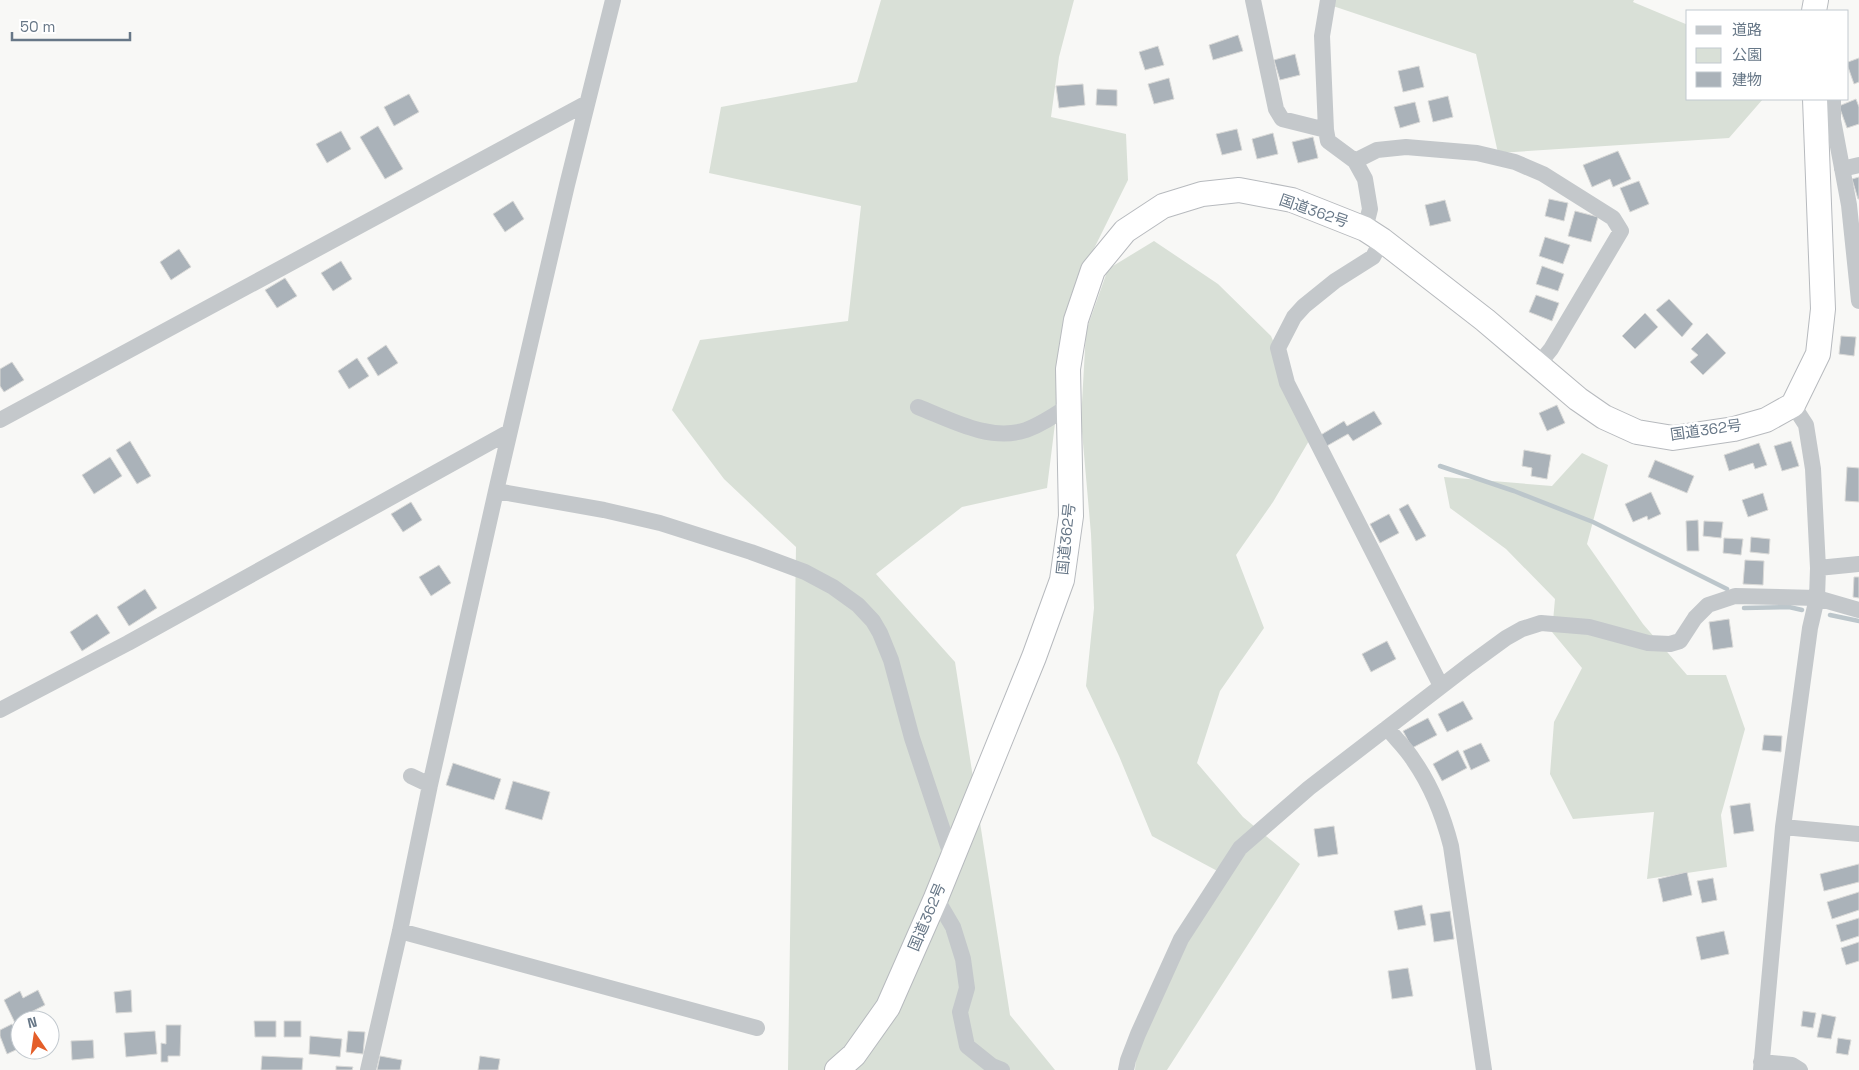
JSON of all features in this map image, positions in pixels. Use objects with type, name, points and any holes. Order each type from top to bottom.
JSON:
[{"type":"highway","points":[[1793,405],[1818,354],[1823,309],[1816,100]]},
{"type":"highway","name":"国道362号","points":[[837,1070],[854,1055],[888,1007],[936,898],[1034,657],[1062,580],[1071,516],[1068,369],[1076,320],[1093,270],[1125,231],[1163,206],[1202,194],[1239,190],[1292,200],[1374,234],[1485,320],[1584,403],[1604,417],[1637,432],[1673,438],[1734,429],[1766,420],[1793,405]]},
{"type":"street","points":[[368,1070],[496,491],[613,0]]},
{"type":"street","points":[[1253,0],[1276,109],[1282,118],[1326,130]]},
{"type":"street","points":[[1328,0],[1322,36],[1326,130],[1328,141],[1355,161],[1365,179],[1374,234],[1373,257],[1335,280],[1304,306],[1294,317],[1278,348],[1287,383],[1441,686]]},
{"type":"street","points":[[1833,100],[1833,120],[1857,259],[1859,301]]},
{"type":"street","points":[[0,420],[587,103]]},
{"type":"street","points":[[1355,161],[1377,150],[1406,147],[1477,153],[1515,162],[1543,174],[1613,218],[1621,231],[1551,349],[1538,365]]},
{"type":"street","points":[[1842,169],[1859,165]]},
{"type":"street","points":[[918,407],[961,424],[996,434],[1024,430],[1046,421],[1070,405]]},
{"type":"street","points":[[1793,405],[1806,425],[1813,469],[1818,568],[1817,598],[1810,628],[1782,827],[1761,1066],[1792,1065],[1800,1070]]},
{"type":"street","points":[[0,710],[128,644],[510,432]]},
{"type":"street","points":[[496,491],[604,510],[660,523],[742,549],[805,572],[832,587],[858,605],[877,627],[891,660],[912,738],[952,858]]},
{"type":"street","points":[[1818,568],[1859,564]]},
{"type":"street","points":[[1126,1070],[1138,1034],[1181,939],[1240,848],[1309,788],[1506,638],[1522,629],[1541,623],[1589,627],[1648,643],[1670,644],[1680,641],[1695,618],[1708,605],[1735,596],[1817,598],[1859,610]]},
{"type":"street","points":[[1387,728],[1414,760],[1444,818],[1451,846],[1484,1070]]},
{"type":"street","points":[[411,776],[430,785]]},
{"type":"street","points":[[1782,827],[1859,834]]},
{"type":"street","points":[[936,898],[953,927],[963,959],[967,988],[960,1012],[967,1046],[992,1066],[1002,1070]]},
{"type":"street","points":[[400,932],[757,1028]]},
{"type":"green space","points":[[881,0],[1074,0],[1059,57],[1051,117],[1126,134],[1128,180],[1071,295],[1047,488],[962,507],[876,574],[955,662],[1010,1015],[1055,1070],[788,1070],[796,547],[724,479],[672,410],[700,340],[848,321],[861,206],[709,173],[721,107],[857,82]]},
{"type":"green space","points":[[1328,0],[1634,0],[1633,2],[1686,24],[1686,100],[1762,100],[1729,138],[1498,153],[1476,54],[1327,4]]},
{"type":"green space","points":[[1154,241],[1218,284],[1271,336],[1313,434],[1273,502],[1236,555],[1264,628],[1220,691],[1197,763],[1243,817],[1300,864],[1167,1070],[1135,1070],[1138,1034],[1223,874],[1152,836],[1119,756],[1086,686],[1094,608],[1091,534],[1081,420],[1086,331],[1108,269]]},
{"type":"green space","points":[[1582,453],[1608,465],[1587,544],[1643,624],[1687,675],[1726,675],[1745,729],[1721,815],[1727,867],[1647,879],[1654,812],[1573,819],[1550,774],[1554,722],[1582,668],[1552,632],[1555,599],[1506,549],[1450,508],[1444,477],[1552,486]]},
{"type":"building","points":[[1238,35],[1243,51],[1213,60],[1209,45]]},
{"type":"building","points":[[1158,46],[1164,65],[1145,70],[1139,52]]},
{"type":"building","points":[[1295,54],[1300,75],[1280,80],[1274,60]]},
{"type":"building","points":[[1859,58],[1859,82],[1854,84],[1849,70],[1849,62]]},
{"type":"building","points":[[1419,66],[1424,87],[1403,92],[1398,71]]},
{"type":"building","points":[[1169,78],[1174,99],[1154,104],[1148,84]]},
{"type":"building","points":[[1083,84],[1085,105],[1059,108],[1056,86]]},
{"type":"building","points":[[1097,89],[1117,90],[1117,106],[1096,105]]},
{"type":"building","points":[[409,94],[419,112],[394,126],[384,107]]},
{"type":"building","points":[[1448,96],[1453,117],[1433,122],[1428,101]]},
{"type":"building","points":[[1856,99],[1859,107],[1859,124],[1847,128],[1839,106]]},
{"type":"building","points":[[1415,102],[1420,122],[1400,128],[1394,107]]},
{"type":"building","points":[[378,126],[403,169],[385,179],[360,137]]},
{"type":"building","points":[[1237,129],[1242,150],[1222,155],[1216,134]]},
{"type":"building","points":[[341,131],[351,149],[327,163],[316,144]]},
{"type":"building","points":[[1273,133],[1278,154],[1257,159],[1252,139]]},
{"type":"building","points":[[1313,137],[1318,158],[1298,163],[1292,142]]},
{"type":"building","points":[[1618,151],[1631,179],[1613,187],[1610,179],[1592,187],[1583,165]]},
{"type":"building","points":[[1859,177],[1859,199],[1858,199],[1852,179]]},
{"type":"building","points":[[1639,181],[1649,204],[1630,212],[1620,188]]},
{"type":"building","points":[[1549,199],[1568,203],[1564,221],[1545,216]]},
{"type":"building","points":[[1445,200],[1451,221],[1430,226],[1425,205]]},
{"type":"building","points":[[513,201],[524,219],[505,232],[493,214]]},
{"type":"building","points":[[1575,211],[1598,217],[1591,242],[1568,236]]},
{"type":"building","points":[[1545,237],[1570,245],[1563,264],[1539,256]]},
{"type":"building","points":[[179,249],[191,267],[171,280],[160,262]]},
{"type":"building","points":[[341,261],[352,279],[333,291],[321,273]]},
{"type":"building","points":[[1542,266],[1564,274],[1558,291],[1536,284]]},
{"type":"building","points":[[285,278],[297,296],[277,308],[265,290]]},
{"type":"building","points":[[1536,295],[1559,303],[1552,321],[1529,312]]},
{"type":"building","points":[[1669,299],[1693,324],[1682,337],[1656,310]]},
{"type":"building","points":[[1645,313],[1658,327],[1635,349],[1622,336]]},
{"type":"building","points":[[1707,333],[1726,353],[1703,375],[1690,362],[1698,355],[1691,349]]},
{"type":"building","points":[[1841,336],[1856,337],[1854,356],[1839,354]]},
{"type":"building","points":[[386,345],[398,363],[378,376],[367,358]]},
{"type":"building","points":[[357,358],[369,376],[349,389],[338,371]]},
{"type":"building","points":[[12,362],[24,380],[4,392],[0,386],[0,369]]},
{"type":"building","points":[[1557,405],[1565,423],[1547,431],[1539,413]]},
{"type":"building","points":[[1374,411],[1382,424],[1353,441],[1348,434],[1325,447],[1319,436],[1344,421],[1347,426]]},
{"type":"building","points":[[130,441],[151,476],[137,484],[116,450]]},
{"type":"building","points":[[1791,441],[1799,466],[1782,471],[1774,446]]},
{"type":"building","points":[[1759,443],[1767,465],[1755,469],[1753,463],[1729,471],[1724,455]]},
{"type":"building","points":[[1524,450],[1551,455],[1547,479],[1531,476],[1532,468],[1522,466]]},
{"type":"building","points":[[110,457],[122,476],[94,494],[82,475]]},
{"type":"building","points":[[1655,460],[1694,476],[1687,493],[1648,477]]},
{"type":"building","points":[[1847,467],[1859,468],[1859,502],[1845,501]]},
{"type":"building","points":[[1651,492],[1661,514],[1648,520],[1647,516],[1633,522],[1625,504]]},
{"type":"building","points":[[1763,493],[1768,510],[1748,517],[1742,500]]},
{"type":"building","points":[[411,502],[422,520],[403,532],[391,514]]},
{"type":"building","points":[[1408,504],[1426,536],[1416,541],[1399,509]]},
{"type":"building","points":[[1389,514],[1399,533],[1380,543],[1370,524]]},
{"type":"building","points":[[1698,520],[1699,551],[1687,551],[1686,521]]},
{"type":"building","points":[[1704,521],[1723,522],[1721,538],[1703,536]]},
{"type":"building","points":[[1751,537],[1770,539],[1769,554],[1750,552]]},
{"type":"building","points":[[1724,538],[1743,539],[1741,555],[1723,553]]},
{"type":"building","points":[[1745,560],[1764,561],[1763,585],[1743,584]]},
{"type":"building","points":[[439,565],[451,583],[431,596],[419,577]]},
{"type":"building","points":[[1854,577],[1859,577],[1859,598],[1853,597]]},
{"type":"building","points":[[145,589],[157,608],[129,626],[117,607]]},
{"type":"building","points":[[97,614],[110,633],[82,651],[70,632]]},
{"type":"building","points":[[1729,619],[1733,647],[1713,650],[1709,622]]},
{"type":"building","points":[[1387,641],[1396,659],[1371,672],[1362,654]]},
{"type":"building","points":[[1463,701],[1473,719],[1447,732],[1438,714]]},
{"type":"building","points":[[1428,718],[1437,735],[1412,748],[1403,731]]},
{"type":"building","points":[[1764,735],[1782,736],[1781,752],[1762,750]]},
{"type":"building","points":[[1481,743],[1490,761],[1471,770],[1463,751]]},
{"type":"building","points":[[1458,750],[1467,768],[1442,781],[1433,764]]},
{"type":"building","points":[[453,763],[501,779],[494,800],[446,785]]},
{"type":"building","points":[[513,781],[550,792],[542,820],[505,809]]},
{"type":"building","points":[[1750,803],[1754,831],[1734,834],[1730,806]]},
{"type":"building","points":[[1334,826],[1338,854],[1318,857],[1314,829]]},
{"type":"building","points":[[1859,864],[1859,882],[1824,891],[1820,874]]},
{"type":"building","points":[[1687,872],[1692,895],[1663,902],[1658,879]]},
{"type":"building","points":[[1713,878],[1717,900],[1702,903],[1697,881]]},
{"type":"building","points":[[1859,892],[1859,910],[1832,919],[1827,902]]},
{"type":"building","points":[[1422,905],[1426,925],[1398,930],[1394,911]]},
{"type":"building","points":[[1450,911],[1454,939],[1434,942],[1430,914]]},
{"type":"building","points":[[1859,918],[1859,936],[1841,942],[1836,925]]},
{"type":"building","points":[[1724,931],[1729,954],[1701,960],[1696,937]]},
{"type":"building","points":[[1859,942],[1859,961],[1846,965],[1841,948]]},
{"type":"building","points":[[1408,968],[1413,996],[1392,999],[1388,971]]},
{"type":"building","points":[[38,990],[45,1005],[35,1010],[10,1010],[10,1012],[4,1000],[20,991],[23,998]]},
{"type":"building","points":[[131,990],[132,1012],[116,1013],[114,992]]},
{"type":"building","points":[[1803,1011],[1816,1013],[1813,1028],[1801,1026]]},
{"type":"building","points":[[1822,1014],[1836,1017],[1831,1039],[1817,1037]]},
{"type":"building","points":[[254,1021],[276,1021],[276,1037],[255,1037]]},
{"type":"building","points":[[284,1021],[301,1021],[301,1037],[284,1037]]},
{"type":"building","points":[[10,1025],[10,1053],[7,1054],[0,1036],[0,1030]]},
{"type":"building","points":[[166,1025],[181,1025],[180,1056],[168,1056],[168,1062],[161,1062],[161,1043],[166,1044]]},
{"type":"building","points":[[155,1031],[157,1054],[126,1057],[124,1033]]},
{"type":"building","points":[[348,1031],[365,1032],[363,1054],[346,1052]]},
{"type":"building","points":[[310,1036],[342,1039],[340,1057],[309,1054]]},
{"type":"building","points":[[1838,1038],[1851,1040],[1848,1055],[1836,1053]]},
{"type":"building","points":[[93,1040],[94,1058],[72,1060],[71,1041]]},
{"type":"building","points":[[262,1056],[303,1058],[302,1070],[261,1070]]},
{"type":"building","points":[[380,1056],[402,1060],[400,1070],[377,1070]]},
{"type":"building","points":[[480,1056],[500,1059],[498,1070],[478,1070]]},
{"type":"building","points":[[336,1066],[353,1067],[352,1070],[336,1070]]},
{"type":"waterway","points":[[1440,466],[1514,491],[1593,522],[1727,589]]},
{"type":"waterway","points":[[1744,608],[1789,607],[1802,610]]},
{"type":"waterway","points":[[1830,615],[1859,621]]}]
